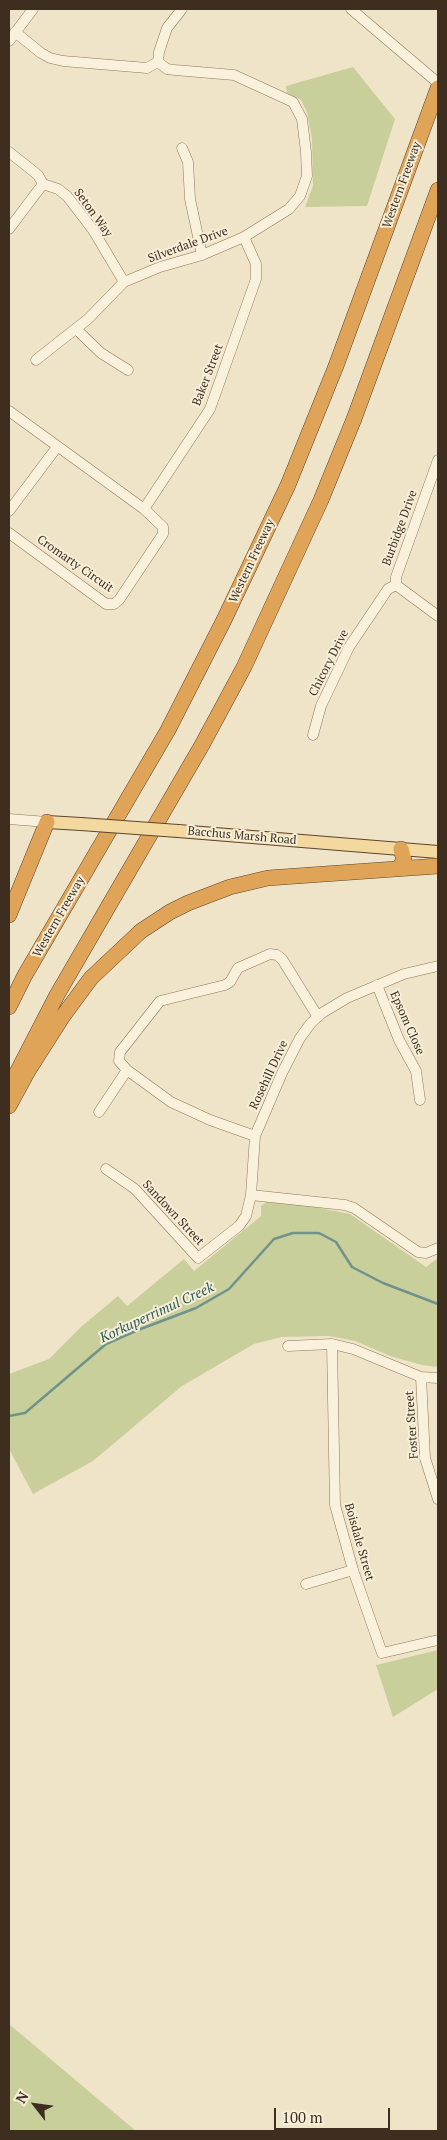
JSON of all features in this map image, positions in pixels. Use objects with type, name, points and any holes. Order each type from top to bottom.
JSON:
[{"type":"highway","name":"Western Freeway","points":[[9,1007],[25,975],[168,730],[224,620],[288,485],[336,366],[438,88]]},
{"type":"highway","points":[[9,1088],[57,995],[202,746],[248,658],[321,500],[354,419],[438,190]]},
{"type":"highway","points":[[9,915],[46,822]]},
{"type":"highway","points":[[398,868],[404,860],[401,849]]},
{"type":"highway","points":[[9,1106],[28,1071],[78,994],[121,948],[153,922],[188,902],[246,882],[292,875],[438,866]]},
{"type":"main road","name":"Bacchus Marsh Road","points":[[46,822],[438,852]]},
{"type":"street","points":[[33,9],[12,37],[50,58],[63,61],[147,68],[158,62],[159,52],[167,28],[182,9]]},
{"type":"street","points":[[345,9],[362,19]]},
{"type":"street","points":[[351,9],[438,83]]},
{"type":"street","name":"Silverdale Drive","points":[[36,360],[76,329],[124,282],[160,267],[202,255],[244,237],[289,210],[300,196],[307,176],[306,152],[302,119],[293,102],[234,75],[175,70],[167,68],[158,62]]},
{"type":"street","points":[[182,148],[188,162],[190,199],[202,255]]},
{"type":"street","name":"Seton Way","points":[[9,152],[38,175],[43,184],[58,189],[67,196],[93,230],[124,282]]},
{"type":"street","points":[[9,229],[43,184]]},
{"type":"street","name":"Baker Street","points":[[144,509],[210,409],[256,279],[256,264],[244,237]]},
{"type":"street","points":[[76,329],[101,353],[128,370]]},
{"type":"street","name":"Cromarty Circuit","points":[[9,411],[144,509],[159,521],[163,527],[163,534],[119,600],[114,604],[106,604],[9,533]]},
{"type":"street","points":[[9,511],[57,447]]},
{"type":"street","name":"Burbidge Drive","points":[[438,460],[435,480],[396,576],[396,585],[438,616]]},
{"type":"street","name":"Chicory Drive","points":[[313,735],[321,706],[349,648],[388,589],[396,585]]},
{"type":"street","points":[[9,819],[46,822]]},
{"type":"street","points":[[255,1136],[210,1120],[171,1102],[127,1070],[119,1061],[120,1052],[160,1001],[225,985],[230,982],[238,968],[270,954],[278,955],[282,959],[318,1017]]},
{"type":"street","name":"Rosehill Drive","points":[[198,1258],[239,1226],[246,1216],[251,1195],[255,1136],[282,1073],[300,1038],[318,1017],[347,998],[404,974],[438,966]]},
{"type":"street","name":"Epsom Close","points":[[377,985],[399,1040],[416,1071],[420,1100]]},
{"type":"street","points":[[99,1112],[127,1070]]},
{"type":"street","name":"Sandown Street","points":[[106,1169],[135,1189],[198,1258]]},
{"type":"street","points":[[251,1195],[354,1208],[418,1252],[426,1254],[438,1248]]},
{"type":"street","points":[[288,1346],[332,1344],[353,1349],[421,1377],[438,1378]]},
{"type":"street","name":"Boisdale Street","points":[[332,1344],[335,1505],[353,1570],[382,1653],[438,1640]]},
{"type":"street","name":"Foster Street","points":[[421,1377],[425,1458],[437,1494]]},
{"type":"street","points":[[306,1584],[353,1570]]},
{"type":"green space","points":[[353,67],[395,119],[367,206],[305,207],[313,186],[312,139],[307,112],[301,100],[287,93],[286,86]]},
{"type":"green space","points":[[266,1202],[300,1204],[350,1214],[426,1267],[438,1258],[438,1367],[422,1365],[390,1356],[355,1341],[329,1336],[282,1337],[254,1344],[182,1386],[93,1461],[33,1494],[9,1449],[9,1374],[49,1359],[82,1326],[118,1296],[127,1306],[184,1259],[194,1271],[261,1216],[261,1206]]},
{"type":"green space","points":[[438,1650],[438,1689],[393,1717],[376,1665]]},
{"type":"green space","points":[[9,2024],[136,2131],[9,2131]]},
{"type":"waterway","name":"Korkuperrimul Creek","points":[[9,1416],[25,1413],[106,1344],[196,1308],[229,1289],[274,1239],[293,1233],[319,1233],[336,1242],[352,1267],[383,1283],[438,1304]]}]
